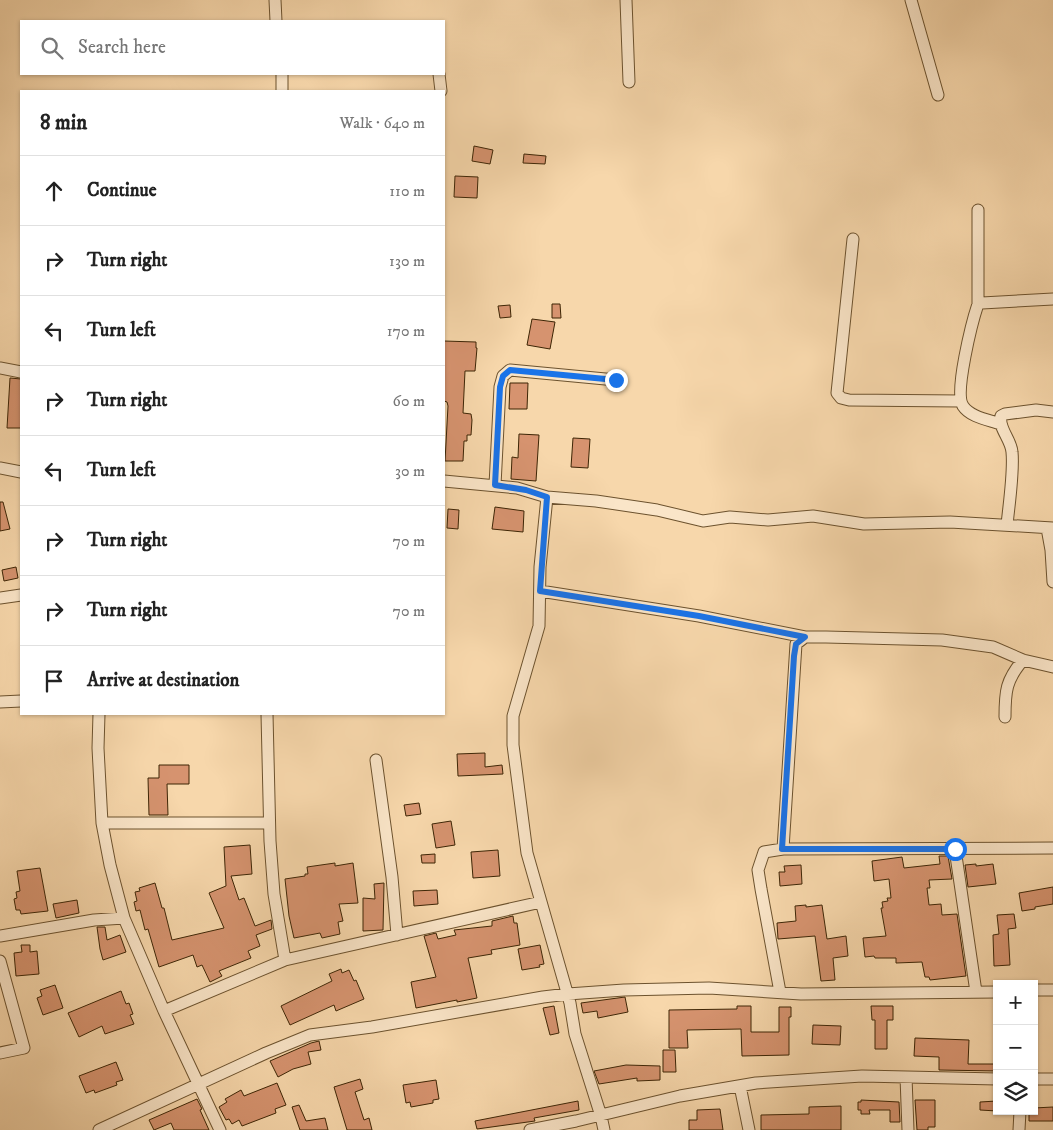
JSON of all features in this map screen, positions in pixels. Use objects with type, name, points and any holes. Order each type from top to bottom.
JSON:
[{"type":"street","points":[[275,0],[276,20]]},
{"type":"street","points":[[626,0],[629,82]]},
{"type":"street","points":[[911,0],[938,95]]},
{"type":"street","points":[[282,75],[282,90]]},
{"type":"street","points":[[439,75],[441,90]]},
{"type":"street","points":[[978,210],[978,304],[959,386],[960,401],[964,408],[972,414],[1000,424],[1008,436],[1012,450],[1007,525]]},
{"type":"street","points":[[853,239],[837,393],[841,398],[849,400],[960,401]]},
{"type":"street","points":[[978,304],[982,302],[1053,299]]},
{"type":"street","points":[[0,368],[20,372]]},
{"type":"street","points":[[495,485],[500,387],[503,376],[510,370],[616,380]]},
{"type":"street","points":[[1000,424],[1001,416],[1005,414],[1036,410],[1053,412]]},
{"type":"street","points":[[0,468],[20,472]]},
{"type":"street","points":[[445,482],[495,485],[526,490],[547,497],[596,501],[657,510],[702,521],[730,517],[768,520],[813,516],[864,524],[950,522],[1050,528],[1053,582]]},
{"type":"street","points":[[547,497],[539,626],[513,716],[512,729],[526,853],[568,994],[575,1034],[604,1130]]},
{"type":"street","points":[[540,591],[699,616],[805,637],[942,640],[994,647],[1023,660],[1053,667]]},
{"type":"street","points":[[0,598],[20,595]]},
{"type":"street","points":[[782,849],[794,656],[796,644],[805,637]]},
{"type":"street","points":[[1005,717],[1005,694],[1008,683],[1012,673],[1023,660]]},
{"type":"street","points":[[0,702],[20,701]]},
{"type":"street","points":[[99,715],[98,748],[102,823],[110,865],[124,918],[164,1011],[220,1130]]},
{"type":"street","points":[[267,715],[269,823],[274,894],[285,960]]},
{"type":"street","points":[[376,760],[392,876],[397,935]]},
{"type":"street","points":[[102,823],[269,823]]},
{"type":"street","points":[[780,992],[760,890],[758,870],[764,852],[782,849],[1053,848]]},
{"type":"street","points":[[955,849],[976,992]]},
{"type":"street","points":[[164,1011],[285,960],[541,902]]},
{"type":"street","points":[[0,936],[94,920],[124,918]]},
{"type":"street","points":[[0,961],[24,1048],[0,1053]]},
{"type":"street","points":[[99,1130],[266,1053],[310,1035],[372,1027],[568,994],[624,990],[709,988],[801,994],[993,992]]},
{"type":"street","points":[[1038,990],[1053,990]]},
{"type":"street","points":[[530,1130],[601,1116],[680,1096],[756,1083],[862,1076],[993,1079]]},
{"type":"street","points":[[906,1077],[908,1130]]},
{"type":"street","points":[[1038,1079],[1053,1080]]},
{"type":"street","points":[[740,1086],[750,1130]]},
{"type":"street","points":[[1020,1115],[1020,1130]]},
{"type":"building","points":[[474,146],[493,150],[490,164],[472,161]]},
{"type":"building","points":[[524,154],[546,156],[545,164],[523,163]]},
{"type":"building","points":[[455,176],[478,177],[477,198],[454,197]]},
{"type":"building","points":[[552,304],[560,304],[561,318],[552,318]]},
{"type":"building","points":[[510,305],[511,317],[500,318],[498,306]]},
{"type":"building","points":[[532,319],[555,322],[550,349],[527,345]]},
{"type":"building","points":[[445,341],[476,342],[475,371],[465,371],[463,413],[471,414],[472,420],[471,435],[467,435],[467,441],[464,441],[463,461],[445,461],[447,402],[445,401]]},
{"type":"building","points":[[10,378],[20,379],[20,428],[7,428]]},
{"type":"building","points":[[510,383],[528,383],[527,409],[509,409]]},
{"type":"building","points":[[519,434],[539,435],[536,481],[511,479],[512,457],[518,458]]},
{"type":"building","points":[[573,438],[590,439],[588,468],[571,467]]},
{"type":"building","points":[[0,502],[3,502],[10,529],[0,531]]},
{"type":"building","points":[[495,507],[524,511],[523,532],[492,529]]},
{"type":"building","points":[[448,509],[459,510],[458,529],[447,528]]},
{"type":"building","points":[[16,567],[18,578],[4,581],[2,570]]},
{"type":"building","points":[[485,753],[485,767],[502,765],[503,774],[458,776],[457,754]]},
{"type":"building","points":[[159,765],[189,765],[189,784],[167,784],[168,815],[149,815],[148,778],[159,778]]},
{"type":"building","points":[[419,803],[421,814],[406,816],[404,805]]},
{"type":"building","points":[[451,821],[455,845],[436,848],[432,824]]},
{"type":"building","points":[[250,845],[252,874],[231,876],[239,900],[244,898],[255,926],[271,920],[272,929],[256,935],[260,946],[248,951],[251,958],[219,971],[222,976],[210,982],[202,965],[197,967],[193,955],[159,967],[148,929],[145,930],[140,910],[136,911],[134,902],[137,901],[135,892],[140,891],[139,888],[155,883],[172,940],[224,928],[209,893],[226,886],[224,847]]},
{"type":"building","points":[[498,850],[500,876],[473,878],[471,852]]},
{"type":"building","points":[[435,854],[435,863],[422,863],[421,855]]},
{"type":"building","points":[[939,856],[948,856],[952,879],[929,880],[930,888],[927,888],[929,905],[941,904],[942,915],[957,914],[966,976],[930,980],[929,977],[925,977],[922,962],[896,963],[896,958],[865,957],[863,938],[886,936],[881,908],[883,908],[882,902],[888,901],[887,898],[891,898],[889,879],[874,881],[872,861],[902,857],[904,868],[940,864]]},
{"type":"building","points":[[335,863],[335,866],[353,863],[358,903],[339,904],[343,921],[338,922],[340,934],[322,938],[320,933],[294,938],[289,916],[285,879],[305,876],[305,874],[308,874],[307,867]]},
{"type":"building","points":[[976,864],[976,866],[993,864],[996,884],[968,887],[965,865]]},
{"type":"building","points":[[801,865],[802,884],[780,886],[779,872],[785,872],[784,866]]},
{"type":"building","points":[[40,868],[48,911],[21,914],[20,910],[16,910],[14,899],[17,898],[16,892],[20,891],[17,871]]},
{"type":"building","points":[[384,883],[383,930],[363,931],[363,898],[375,899],[374,884]]},
{"type":"building","points":[[1053,887],[1053,904],[1022,911],[1019,893]]},
{"type":"building","points":[[437,890],[438,904],[414,906],[413,891]]},
{"type":"building","points":[[77,900],[79,913],[56,918],[53,904]]},
{"type":"building","points":[[806,905],[806,907],[822,905],[827,939],[846,936],[848,956],[833,958],[835,980],[821,981],[815,936],[778,939],[777,923],[796,921],[795,906]]},
{"type":"building","points":[[1014,914],[1016,928],[1008,929],[1010,965],[994,966],[993,935],[999,934],[997,915]]},
{"type":"building","points":[[513,916],[514,923],[517,923],[520,945],[491,950],[492,954],[468,958],[477,998],[416,1008],[411,982],[436,977],[424,936],[436,933],[438,939],[456,935],[454,930],[492,926],[492,921]]},
{"type":"building","points":[[97,927],[105,927],[107,940],[120,935],[126,952],[103,960]]},
{"type":"building","points":[[21,945],[30,945],[30,952],[37,951],[39,974],[16,976],[14,953],[22,952]]},
{"type":"building","points":[[540,945],[544,964],[539,965],[540,967],[522,970],[518,949]]},
{"type":"building","points":[[341,969],[342,973],[349,970],[354,981],[356,980],[364,999],[336,1011],[334,1005],[290,1025],[281,1006],[332,981],[329,974]]},
{"type":"building","points":[[55,985],[63,1008],[43,1015],[37,998],[42,996],[40,990]]},
{"type":"building","points":[[121,991],[126,1004],[129,1003],[133,1014],[130,1015],[134,1024],[105,1034],[102,1026],[79,1037],[68,1013]]},
{"type":"building","points":[[625,997],[628,1012],[598,1018],[597,1011],[583,1013],[581,1003]]},
{"type":"building","points":[[554,1006],[559,1033],[550,1035],[543,1008]]},
{"type":"building","points":[[737,1006],[751,1006],[751,1032],[779,1032],[779,1007],[791,1007],[791,1017],[789,1017],[789,1055],[742,1056],[741,1029],[687,1030],[688,1048],[669,1048],[669,1010],[737,1009]]},
{"type":"building","points":[[871,1006],[893,1006],[893,1020],[887,1020],[887,1049],[875,1049],[875,1020],[872,1020]]},
{"type":"building","points":[[813,1025],[841,1026],[840,1045],[812,1044]]},
{"type":"building","points":[[915,1038],[969,1040],[968,1064],[993,1064],[993,1071],[939,1070],[939,1057],[914,1056]]},
{"type":"building","points":[[319,1041],[321,1050],[308,1052],[311,1064],[293,1069],[278,1077],[270,1061]]},
{"type":"building","points":[[663,1050],[675,1050],[676,1072],[663,1072]]},
{"type":"building","points":[[116,1062],[123,1080],[116,1082],[117,1085],[95,1093],[94,1090],[86,1093],[79,1076]]},
{"type":"building","points":[[626,1065],[660,1066],[660,1080],[637,1081],[637,1078],[599,1084],[594,1071]]},
{"type":"building","points":[[360,1079],[363,1089],[355,1092],[364,1120],[369,1118],[372,1130],[347,1130],[334,1087]]},
{"type":"building","points":[[436,1080],[439,1099],[433,1100],[433,1103],[411,1107],[410,1102],[406,1103],[403,1085]]},
{"type":"building","points":[[277,1083],[286,1105],[275,1109],[276,1113],[242,1126],[239,1120],[232,1124],[229,1119],[226,1120],[219,1107],[227,1102],[225,1099],[241,1090],[244,1096]]},
{"type":"building","points":[[197,1099],[209,1130],[174,1130],[171,1123],[154,1130],[149,1120]]},
{"type":"building","points":[[861,1100],[899,1102],[900,1122],[890,1122],[890,1110],[869,1110],[870,1114],[861,1114],[861,1110],[858,1110],[858,1102],[861,1102]]},
{"type":"building","points":[[915,1100],[935,1100],[935,1127],[928,1127],[928,1130],[917,1130]]},
{"type":"building","points":[[578,1101],[579,1110],[534,1118],[535,1121],[477,1129],[475,1121]]},
{"type":"building","points":[[993,1101],[993,1111],[980,1110],[980,1102]]},
{"type":"building","points":[[299,1105],[306,1121],[325,1118],[328,1130],[300,1130],[292,1107]]},
{"type":"building","points":[[841,1106],[841,1130],[761,1130],[761,1115],[809,1114],[809,1107]]},
{"type":"building","points":[[1053,1107],[1053,1121],[1029,1121],[1029,1115],[1038,1115],[1038,1108]]},
{"type":"building","points":[[720,1109],[723,1130],[689,1130],[689,1120],[697,1120],[697,1110]]},
{"type":"route","points":[[616,380],[510,370],[503,376],[500,387],[495,485],[526,490],[547,497],[540,567],[540,591],[699,616],[805,637],[796,644],[794,656],[782,849],[955,849]]}]
